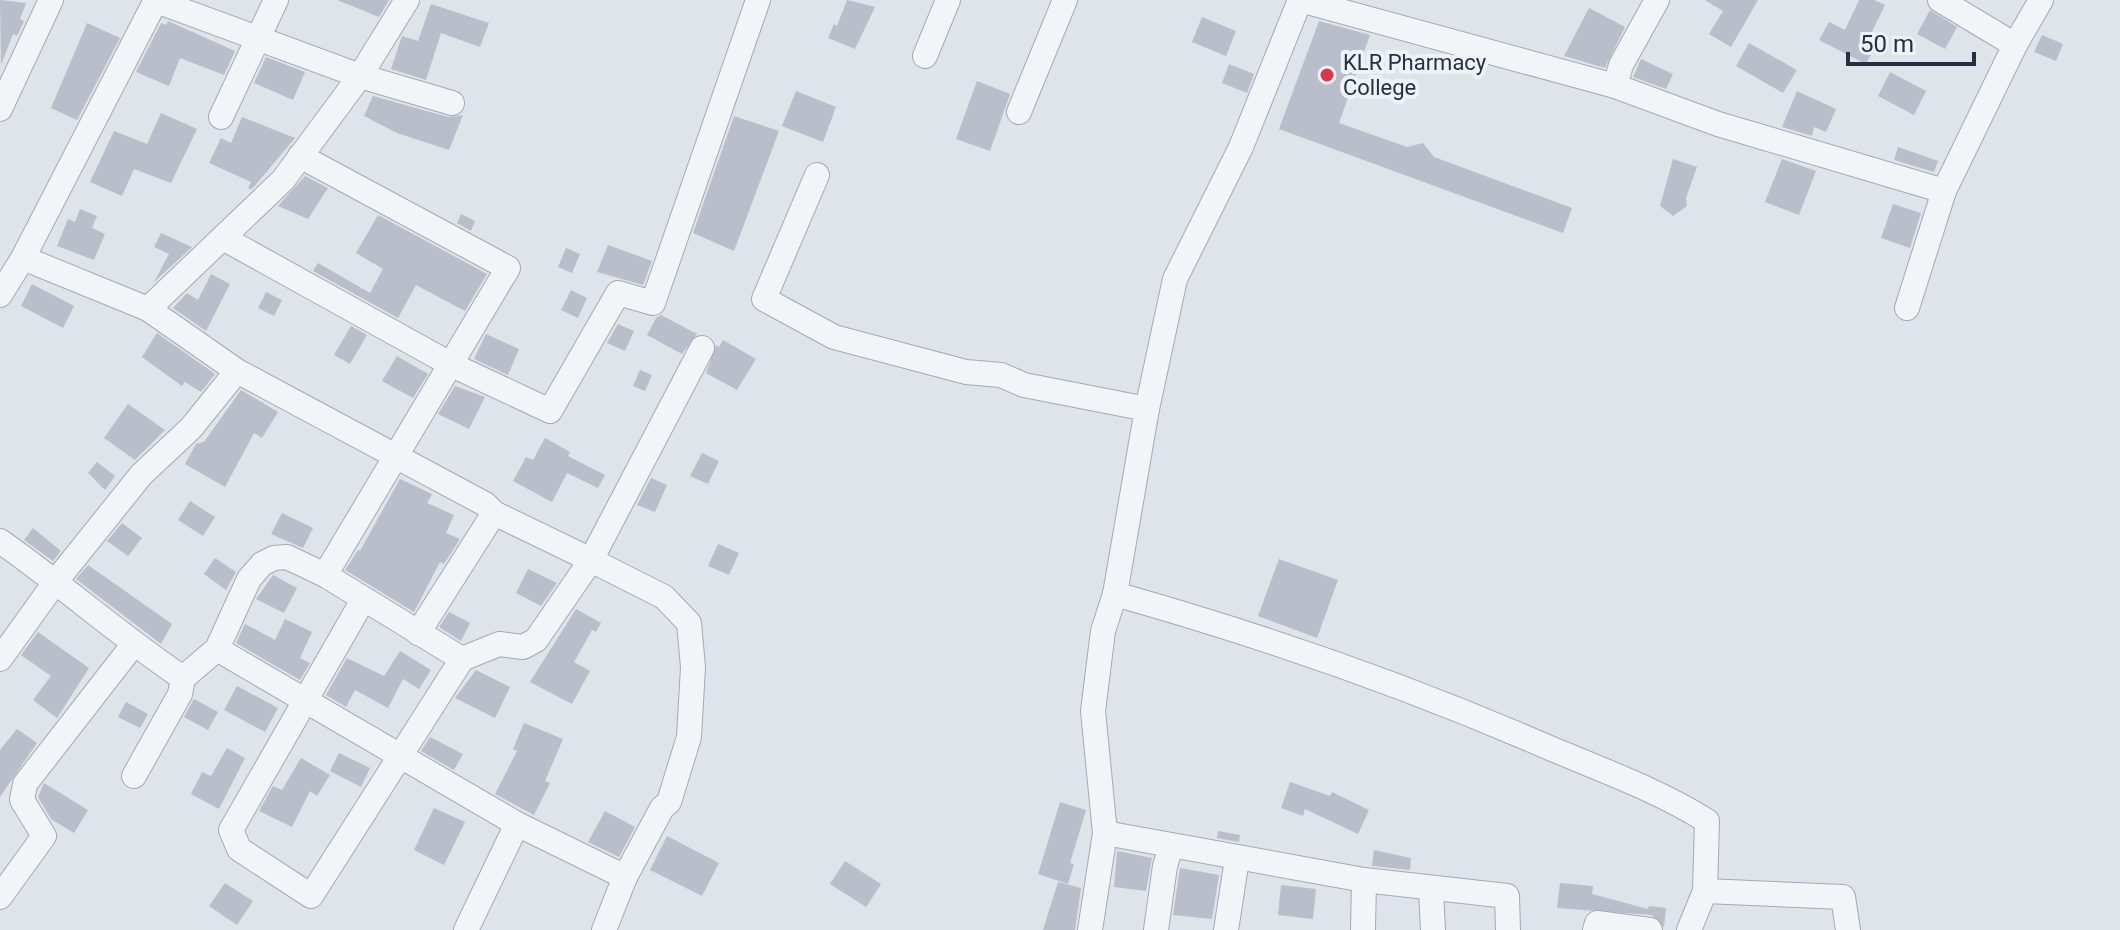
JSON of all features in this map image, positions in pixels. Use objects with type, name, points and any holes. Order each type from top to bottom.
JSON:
[{"type":"street","points":[[0,109],[51,0]]},
{"type":"street","points":[[0,295],[23,258],[155,0],[360,76],[452,103]]},
{"type":"street","points":[[221,117],[276,0]]},
{"type":"street","points":[[148,309],[283,180],[360,76],[407,0]]},
{"type":"street","points":[[223,238],[452,365],[550,411],[618,293],[653,303],[758,0]]},
{"type":"street","points":[[1019,112],[1065,0]]},
{"type":"street","points":[[1090,930],[1105,833],[1093,711],[1103,631],[1115,594],[1147,409],[1175,279],[1241,147],[1300,0],[1615,86],[1718,124],[1944,191]]},
{"type":"street","points":[[1615,86],[1621,65],[1657,0]]},
{"type":"street","points":[[1940,0],[2015,45]]},
{"type":"street","points":[[1907,308],[1944,191],[2015,45],[2041,0]]},
{"type":"street","points":[[925,56],[941,2]]},
{"type":"street","points":[[300,156],[508,268],[396,459],[333,556],[325,575]]},
{"type":"street","points":[[817,175],[764,299],[834,337],[966,372],[1001,375],[1024,385],[1147,409]]},
{"type":"street","points":[[23,258],[148,309],[237,371],[396,459],[485,504],[494,513],[664,597],[689,623],[693,667],[689,737],[669,802],[662,808],[625,877],[604,930]]},
{"type":"street","points":[[363,600],[231,830],[239,849],[311,896],[462,659],[499,644],[523,647],[536,640],[591,560],[702,348]]},
{"type":"street","points":[[0,659],[56,581],[141,475],[191,428],[237,371]]},
{"type":"street","points":[[418,633],[494,513]]},
{"type":"street","points":[[0,541],[56,581],[133,645],[183,678]]},
{"type":"street","points":[[134,776],[180,694],[183,678],[217,649],[249,579],[262,564],[287,557],[325,575],[462,659]]},
{"type":"street","points":[[1115,594],[1247,631],[1482,718],[1676,802],[1707,821],[1705,891],[1689,930]]},
{"type":"street","points":[[0,897],[44,836],[22,800],[25,784],[133,645]]},
{"type":"street","points":[[217,649],[306,698],[517,824],[625,877]]},
{"type":"street","points":[[466,930],[517,824]]},
{"type":"street","points":[[1105,833],[1364,880],[1431,890],[1507,896],[1508,930]]},
{"type":"street","points":[[1156,930],[1165,866],[1171,847]]},
{"type":"street","points":[[1226,930],[1237,859]]},
{"type":"street","points":[[1363,930],[1364,880]]},
{"type":"street","points":[[1431,890],[1433,930]]},
{"type":"street","points":[[1705,891],[1843,897],[1848,930]]},
{"type":"street","points":[[1595,930],[1597,923],[1650,930]]},
{"type":"building","points":[[0,0],[26,3],[20,19],[24,21],[17,36],[13,34],[1,65]]},
{"type":"building","points":[[337,0],[389,0],[379,17]]},
{"type":"building","points":[[847,0],[875,7],[855,49],[828,38],[834,24],[837,26]]},
{"type":"building","points":[[1705,0],[1758,0],[1731,47],[1709,34],[1723,11]]},
{"type":"building","points":[[1859,0],[1874,0],[1885,5],[1867,42],[1875,46],[1866,64],[1819,40],[1829,22],[1845,30]]},
{"type":"building","points":[[431,4],[489,23],[480,47],[441,33],[426,80],[391,69],[402,36],[418,41]]},
{"type":"building","points":[[1589,8],[1625,27],[1605,68],[1564,56]]},
{"type":"building","points":[[1930,10],[1957,27],[1945,49],[1917,34]]},
{"type":"building","points":[[1202,17],[1236,31],[1226,56],[1192,42]]},
{"type":"building","points":[[168,21],[235,51],[224,75],[180,58],[169,86],[136,72],[161,23],[166,25]]},
{"type":"building","name":"KLR Pharmacy College","points":[[1319,21],[1370,35],[1339,123],[1407,147],[1423,143],[1434,157],[1572,208],[1563,233],[1279,129]]},
{"type":"building","points":[[87,23],[120,38],[77,120],[51,108]]},
{"type":"building","points":[[2042,35],[2063,44],[2056,61],[2034,52]]},
{"type":"building","points":[[1749,43],[1797,70],[1783,93],[1736,66]]},
{"type":"building","points":[[266,57],[305,72],[293,100],[254,83]]},
{"type":"building","points":[[1641,59],[1673,74],[1666,89],[1633,77]]},
{"type":"building","points":[[1229,64],[1254,74],[1247,93],[1222,83]]},
{"type":"building","points":[[1890,72],[1926,91],[1914,115],[1878,96]]},
{"type":"building","points":[[977,81],[1010,94],[990,151],[956,139]]},
{"type":"building","points":[[796,91],[836,107],[823,142],[782,126]]},
{"type":"building","points":[[1797,91],[1836,109],[1826,132],[1814,127],[1812,136],[1782,127]]},
{"type":"building","points":[[373,96],[448,117],[463,115],[449,150],[397,133],[364,116]]},
{"type":"building","points":[[161,113],[197,129],[171,183],[134,169],[122,196],[90,182],[114,131],[147,144]]},
{"type":"building","points":[[734,116],[779,131],[734,251],[693,233]]},
{"type":"building","points":[[242,117],[295,138],[252,189],[248,188],[251,182],[209,163],[221,138],[231,143]]},
{"type":"building","points":[[1898,147],[1938,161],[1934,172],[1894,160]]},
{"type":"building","points":[[1673,159],[1697,167],[1686,198],[1687,206],[1673,216],[1660,206]]},
{"type":"building","points":[[1782,159],[1816,171],[1799,215],[1765,202]]},
{"type":"building","points":[[305,176],[328,188],[308,219],[278,206]]},
{"type":"building","points":[[1893,204],[1921,213],[1910,248],[1881,238]]},
{"type":"building","points":[[80,209],[97,216],[92,228],[105,234],[94,260],[57,246],[68,219],[75,222]]},
{"type":"building","points":[[461,214],[475,221],[471,231],[457,223]]},
{"type":"building","points":[[378,215],[487,274],[465,311],[416,285],[398,318],[313,271],[318,263],[370,293],[383,269],[356,253]]},
{"type":"building","points":[[161,233],[192,247],[154,282],[169,254],[154,247]]},
{"type":"building","points":[[608,245],[652,261],[643,285],[597,272]]},
{"type":"building","points":[[566,248],[580,254],[572,273],[558,267]]},
{"type":"building","points":[[211,274],[230,284],[206,331],[173,308],[187,293],[198,300]]},
{"type":"building","points":[[32,284],[74,306],[63,328],[21,306]]},
{"type":"building","points":[[571,290],[587,298],[578,318],[561,310]]},
{"type":"building","points":[[266,292],[282,300],[274,316],[258,308]]},
{"type":"building","points":[[661,315],[697,334],[682,354],[647,335]]},
{"type":"building","points":[[618,324],[634,331],[625,351],[607,343]]},
{"type":"building","points":[[351,326],[367,335],[350,364],[334,355]]},
{"type":"building","points":[[157,333],[215,374],[201,392],[185,382],[182,386],[142,357]]},
{"type":"building","points":[[486,334],[519,349],[508,375],[474,359]]},
{"type":"building","points":[[723,340],[756,359],[737,390],[706,373],[716,345],[719,347]]},
{"type":"building","points":[[397,356],[428,374],[413,398],[382,381]]},
{"type":"building","points":[[640,370],[652,375],[645,391],[633,386]]},
{"type":"building","points":[[455,386],[485,397],[469,429],[438,414]]},
{"type":"building","points":[[241,390],[278,412],[262,438],[254,433],[225,487],[185,464],[196,444],[204,442]]},
{"type":"building","points":[[128,404],[165,430],[135,460],[104,438]]},
{"type":"building","points":[[545,438],[570,452],[568,456],[605,475],[598,488],[567,473],[552,502],[513,481],[526,457],[533,460]]},
{"type":"building","points":[[702,453],[719,461],[708,484],[690,476]]},
{"type":"building","points":[[97,462],[115,476],[105,490],[88,473]]},
{"type":"building","points":[[651,478],[667,485],[655,512],[637,505]]},
{"type":"building","points":[[400,479],[432,494],[427,503],[454,515],[446,533],[460,539],[444,564],[440,562],[414,612],[345,570],[360,551]]},
{"type":"building","points":[[190,501],[215,517],[203,536],[178,520]]},
{"type":"building","points":[[282,513],[313,528],[303,548],[271,534]]},
{"type":"building","points":[[122,523],[142,538],[128,556],[107,541]]},
{"type":"building","points":[[33,528],[61,551],[53,561],[24,540]]},
{"type":"building","points":[[718,544],[739,553],[729,575],[708,566]]},
{"type":"building","points":[[215,558],[236,572],[226,590],[204,574]]},
{"type":"building","points":[[1279,559],[1338,580],[1317,638],[1258,616]]},
{"type":"building","points":[[88,565],[172,624],[161,644],[76,579]]},
{"type":"building","points":[[528,569],[557,583],[541,606],[516,593]]},
{"type":"building","points":[[273,575],[297,588],[284,613],[256,599]]},
{"type":"building","points":[[576,609],[601,623],[596,632],[592,630],[574,662],[590,671],[572,704],[530,682]]},
{"type":"building","points":[[449,612],[470,623],[461,641],[439,627]]},
{"type":"building","points":[[285,619],[312,632],[300,658],[310,663],[300,680],[236,643],[245,624],[275,640]]},
{"type":"building","points":[[38,632],[89,668],[57,718],[33,700],[51,676],[21,655]]},
{"type":"building","points":[[400,651],[431,670],[419,689],[403,679],[388,708],[355,690],[346,707],[326,695],[347,658],[384,676]]},
{"type":"building","points":[[476,670],[510,687],[495,718],[455,698]]},
{"type":"building","points":[[237,686],[278,708],[265,732],[224,710]]},
{"type":"building","points":[[194,699],[218,712],[208,730],[184,717]]},
{"type":"building","points":[[126,702],[148,714],[140,728],[118,717]]},
{"type":"building","points":[[524,723],[563,739],[545,781],[550,783],[534,815],[495,794],[517,751],[513,749]]},
{"type":"building","points":[[17,729],[37,743],[0,797],[0,750]]},
{"type":"building","points":[[430,737],[463,754],[454,770],[421,751]]},
{"type":"building","points":[[227,748],[245,758],[219,809],[191,794],[202,772],[211,776]]},
{"type":"building","points":[[339,753],[370,768],[361,787],[330,771]]},
{"type":"building","points":[[301,758],[330,775],[317,796],[310,791],[292,827],[259,811],[273,786],[282,790]]},
{"type":"building","points":[[1290,782],[1330,796],[1332,792],[1369,810],[1358,834],[1305,809],[1303,816],[1281,808]]},
{"type":"building","points":[[44,783],[88,810],[74,833],[51,819],[38,797]]},
{"type":"building","points":[[1060,802],[1086,810],[1070,863],[1074,864],[1068,884],[1038,874]]},
{"type":"building","points":[[434,808],[465,822],[444,865],[414,850]]},
{"type":"building","points":[[605,811],[635,827],[619,857],[588,842]]},
{"type":"building","points":[[1218,831],[1240,835],[1239,842],[1217,838]]},
{"type":"building","points":[[667,836],[719,863],[702,896],[650,870]]},
{"type":"building","points":[[1374,850],[1411,858],[1410,870],[1372,866]]},
{"type":"building","points":[[1117,851],[1152,858],[1146,891],[1114,887]]},
{"type":"building","points":[[845,861],[881,884],[866,907],[830,884]]},
{"type":"building","points":[[1180,868],[1219,875],[1212,919],[1173,915]]},
{"type":"building","points":[[1058,882],[1081,888],[1075,930],[1043,930]]},
{"type":"building","points":[[225,883],[253,901],[237,925],[209,906]]},
{"type":"building","points":[[1560,883],[1593,886],[1592,894],[1648,909],[1649,906],[1666,908],[1664,927],[1652,915],[1557,908]]},
{"type":"building","points":[[1281,885],[1316,889],[1313,919],[1278,915]]},
{"type":"place","name":"KLR Pharmacy College","points":[[1327,75]]}]
